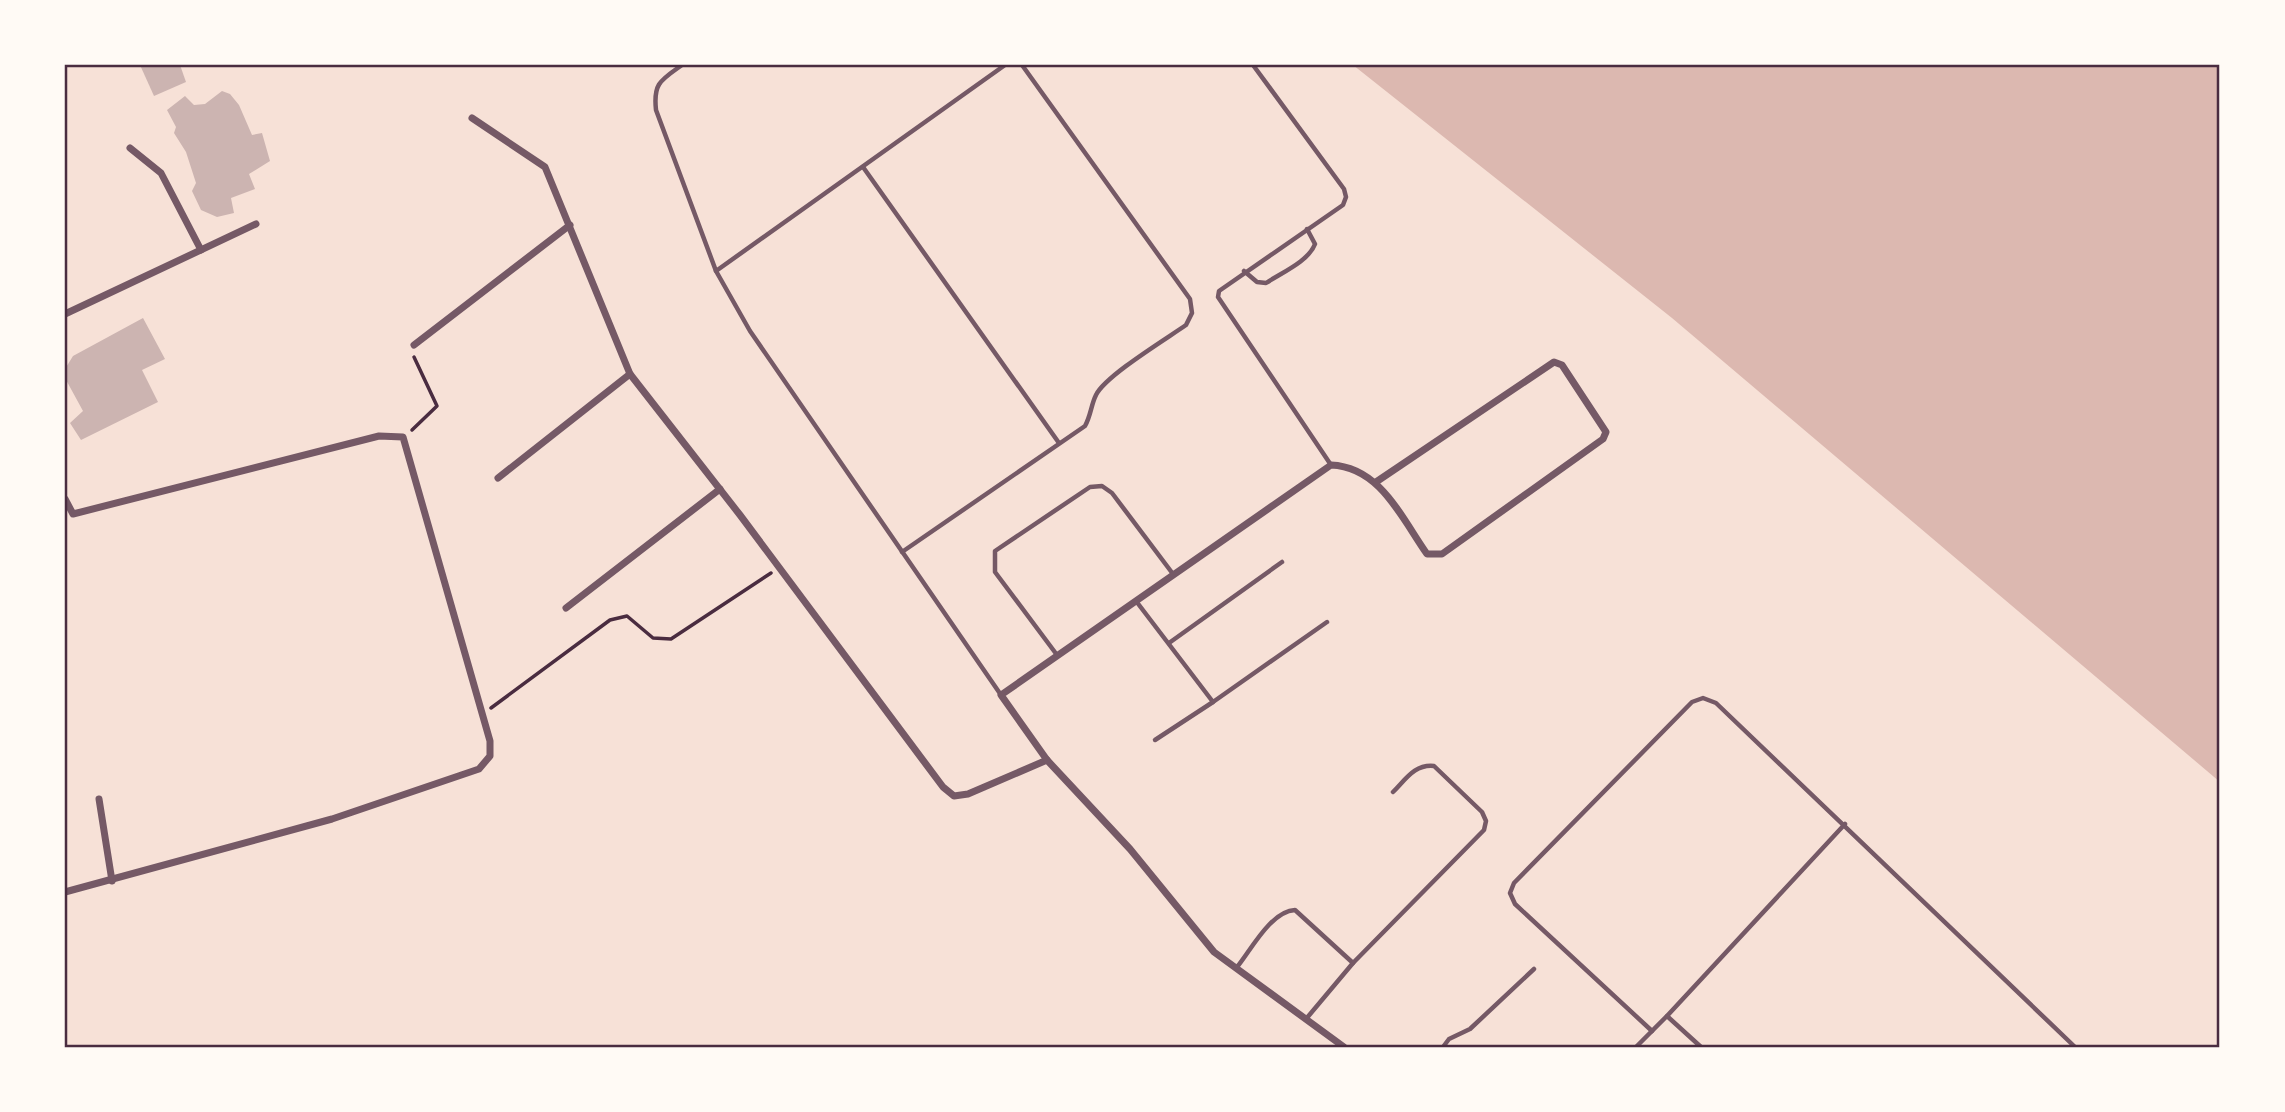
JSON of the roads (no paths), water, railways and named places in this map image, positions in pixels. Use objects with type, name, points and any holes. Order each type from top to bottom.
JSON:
[{"type":"street","points":[[472,118],[545,167],[630,374],[720,489],[943,787],[954,796],[968,794],[1047,760]]},
{"type":"street","points":[[130,148],[161,173],[201,250]]},
{"type":"street","points":[[65,314],[256,224]]},
{"type":"street","points":[[414,345],[570,225]]},
{"type":"street","points":[[1344,1047],[1214,952],[1130,849],[1047,760],[1001,695],[1331,464],[1360,470],[1376,482],[1427,554],[1434,556],[1442,554],[1603,439],[1605,432],[1562,365],[1554,362],[1545,365],[1376,482]]},
{"type":"street","points":[[498,478],[630,374]]},
{"type":"street","points":[[65,520],[73,514],[379,436],[403,437],[490,741],[490,757],[479,769],[332,819],[65,892]]},
{"type":"street","points":[[566,608],[720,489]]},
{"type":"street","points":[[65,499],[73,514]]},
{"type":"street","points":[[100,799],[112,881]]},
{"type":"lane","points":[[682,65],[661,80],[654,93],[656,110],[716,271],[750,331],[1001,695]]},
{"type":"lane","points":[[716,271],[1005,65]]},
{"type":"lane","points":[[902,552],[1085,426],[1096,395],[1106,382],[1186,325],[1192,313],[1190,299],[1021,65]]},
{"type":"lane","points":[[1253,65],[1344,189],[1346,197],[1343,205],[1219,290],[1218,298],[1331,464]]},
{"type":"lane","points":[[863,167],[1059,443]]},
{"type":"lane","points":[[1244,271],[1257,282],[1266,283],[1292,266],[1312,252],[1315,244],[1307,229]]},
{"type":"lane","points":[[1057,655],[995,572],[995,551],[1090,487],[1102,486],[1112,493],[1172,574]]},
{"type":"lane","points":[[1169,643],[1282,562]]},
{"type":"lane","points":[[1135,601],[1213,702]]},
{"type":"lane","points":[[1155,740],[1327,622]]},
{"type":"lane","points":[[1652,1031],[1515,904],[1510,893],[1514,883],[1692,702],[1703,698],[1716,704],[1845,824],[2075,1047]]},
{"type":"lane","points":[[1305,1020],[1353,963],[1483,830],[1486,821],[1482,812],[1434,766],[1424,765],[1415,769],[1393,792]]},
{"type":"lane","points":[[1636,1047],[1845,824]]},
{"type":"lane","points":[[1237,967],[1277,917],[1286,911],[1295,911],[1353,963]]},
{"type":"lane","points":[[1443,1047],[1449,1039],[1470,1029],[1534,969]]},
{"type":"lane","points":[[1667,1016],[1701,1047]]}]
